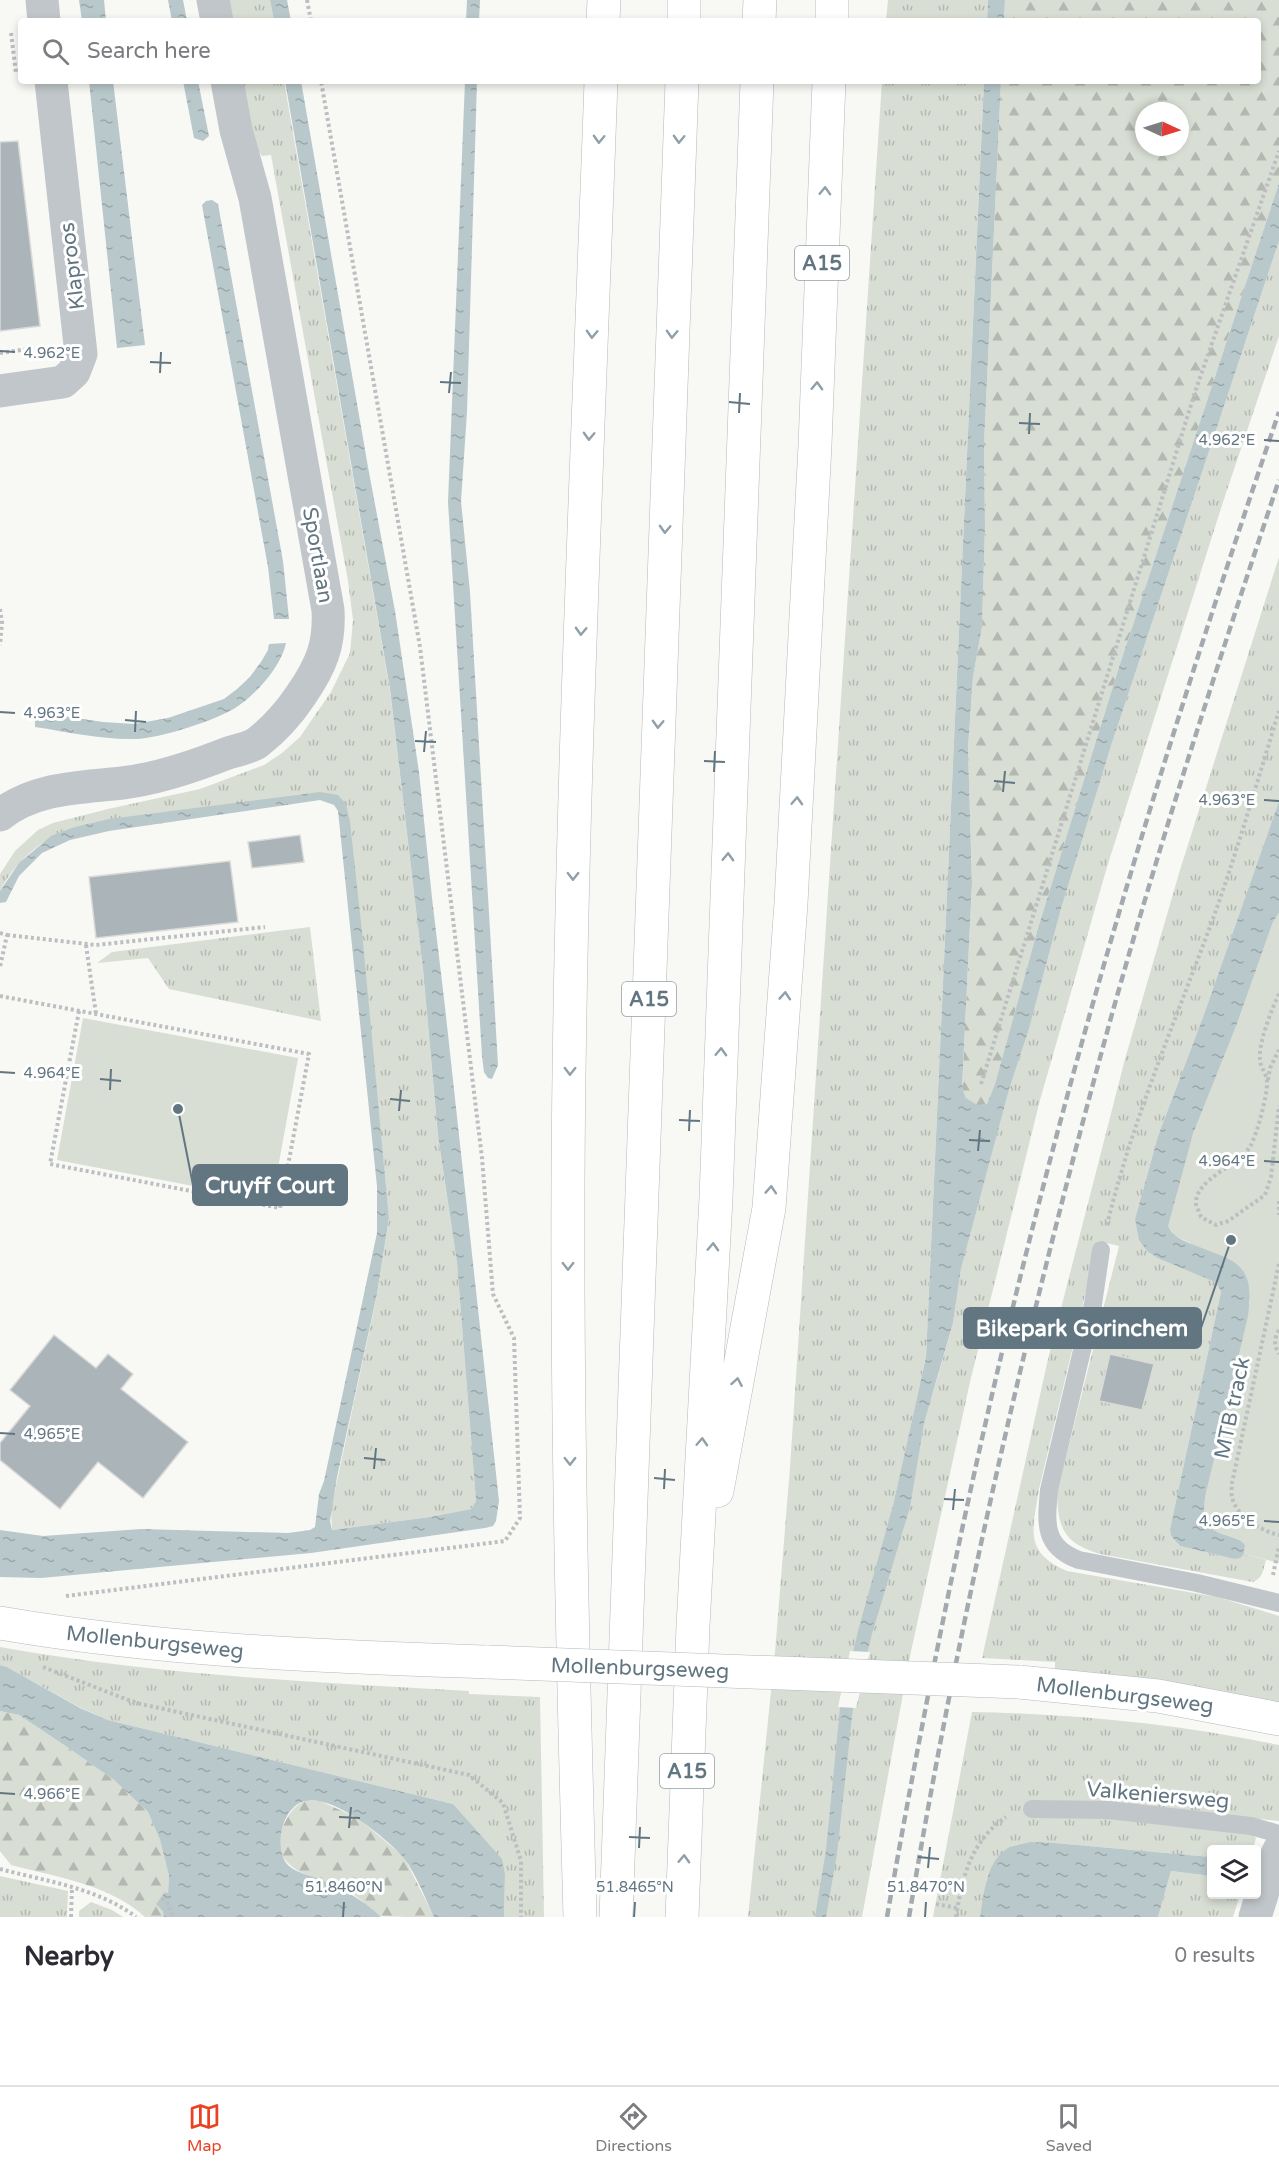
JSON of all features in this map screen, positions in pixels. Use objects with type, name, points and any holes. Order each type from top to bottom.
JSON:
[{"type":"main road","points":[[603,18],[604,0]]},
{"type":"main road","points":[[684,0],[684,18]]},
{"type":"main road","points":[[759,18],[760,0]]},
{"type":"main road","points":[[832,0],[832,18]]},
{"type":"main road","points":[[580,1917],[570,1555],[568,1178],[574,818],[601,84]]},
{"type":"main road","name":"A15","points":[[616,1917],[681,84]]},
{"type":"main road","name":"A15","points":[[682,1917],[693,1626],[716,1197],[757,84]]},
{"type":"main road","name":"A15","points":[[693,1626],[770,1209],[791,903],[815,445],[829,84]]},
{"type":"main road","name":"Mollenburgseweg","points":[[0,1623],[160,1646],[266,1654],[1019,1682],[1158,1696],[1279,1719]]},
{"type":"street","points":[[42,0],[44,18]]},
{"type":"street","points":[[213,0],[216,18]]},
{"type":"street","name":"Klaproos","points":[[0,391],[63,382],[74,372],[81,354],[51,84]]},
{"type":"street","name":"Sportlaan","points":[[0,815],[26,799],[66,788],[125,783],[193,766],[256,743],[285,718],[316,673],[326,647],[329,628],[326,598],[255,198],[236,130],[228,84]]},
{"type":"street","points":[[1255,1917],[1273,1861],[1279,1850]]},
{"type":"lane","points":[[1101,1250],[1093,1304],[1049,1490],[1047,1516],[1049,1537],[1066,1555],[1079,1560],[1197,1582],[1279,1603]]},
{"type":"lane","name":"Valkeniersweg","points":[[1032,1809],[1109,1810],[1190,1818],[1251,1826],[1279,1834]]},
{"type":"path","points":[[307,0],[310,18]]},
{"type":"path","points":[[61,1597],[505,1541],[520,1518],[514,1338],[494,1294],[482,1158],[420,647],[322,84]]},
{"type":"path","points":[[981,1084],[1191,403],[1279,151]]},
{"type":"path","points":[[0,609],[0,645]]},
{"type":"path","points":[[1101,1250],[1115,1192],[1230,867],[1279,711]]},
{"type":"path","points":[[0,933],[86,945],[265,927]]},
{"type":"path","points":[[0,967],[7,934]]},
{"type":"path","points":[[86,945],[96,1014]]},
{"type":"path","points":[[1267,1082],[1259,1059],[1268,1016],[1279,994]]},
{"type":"path","points":[[0,996],[309,1054],[280,1208],[50,1164],[79,1011]]},
{"type":"path","points":[[1279,1050],[1270,1068],[1262,1112],[1251,1145],[1241,1157],[1208,1182],[1200,1191],[1196,1204],[1201,1217],[1216,1225],[1228,1221],[1264,1195],[1271,1177],[1279,1106]]},
{"type":"path","points":[[1279,1201],[1279,1215]]},
{"type":"path","name":"MTB track","points":[[1279,1264],[1232,1483],[1232,1498],[1246,1519],[1261,1529],[1279,1535]]},
{"type":"path","name":"MTB track","points":[[1279,1330],[1275,1340],[1275,1347],[1279,1354]]},
{"type":"path","points":[[40,1666],[136,1703],[469,1775],[503,1803],[521,1862],[522,1917]]},
{"type":"path","points":[[956,1917],[964,1878],[977,1845],[992,1827],[1008,1816],[1032,1809]]},
{"type":"path","points":[[0,1869],[72,1888],[119,1904],[136,1917]]},
{"type":"path","points":[[71,1917],[72,1888]]},
{"type":"path","points":[[162,1898],[169,1905],[173,1917]]},
{"type":"path","points":[[936,1904],[957,1908]]},
{"type":"green space","points":[[221,0],[270,0],[273,18],[224,18]]},
{"type":"green space","points":[[888,0],[988,0],[987,18],[886,18]]},
{"type":"green space","points":[[1005,0],[1279,0],[1279,183],[1119,667],[1038,928],[995,1084],[987,1104],[977,1106],[966,1098],[962,1088],[972,883],[968,748],[973,677],[982,627],[985,527],[984,444],[1001,84],[1261,84],[1261,18],[1004,18]]},
{"type":"green space","points":[[236,84],[285,84],[390,690],[423,969],[438,1137],[457,1263],[476,1501],[471,1509],[332,1530],[331,1509],[377,1295],[389,1219],[379,1115],[337,795],[71,828],[49,839],[30,853],[13,871],[0,891],[0,874],[15,851],[38,830],[53,823],[108,809],[200,789],[264,765],[282,753],[300,737],[331,692],[350,653],[353,620],[348,581],[271,155],[262,156],[244,129]]},
{"type":"green space","points":[[882,84],[984,84],[926,1357],[893,1505],[859,1631],[953,1323],[961,1269],[1061,909],[1111,746],[1279,241],[1279,336],[1223,502],[1107,867],[1040,1100],[970,1382],[910,1656],[862,1917],[748,1917],[775,1652],[790,1467]]},
{"type":"green space","points":[[1279,557],[1279,801],[1203,1017],[1158,1136],[1135,1219],[1194,1272],[1217,1283],[1221,1292],[1170,1529],[1171,1536],[1180,1546],[1234,1559],[1244,1554],[1266,1560],[1261,1576],[1253,1582],[1100,1554],[1078,1545],[1065,1533],[1059,1516],[1057,1493],[1119,1246],[1098,1241],[1039,1489],[1034,1538],[1043,1556],[1067,1571],[1217,1597],[1279,1616],[1279,1703],[1055,1670],[1055,1662],[982,1658],[1048,1359],[1125,1059],[1180,870]]},
{"type":"green space","points":[[1279,913],[1279,1563],[1244,1554],[1245,1545],[1214,1531],[1205,1522],[1203,1516],[1206,1493],[1250,1301],[1190,1243],[1175,1236],[1167,1226],[1193,1134],[1237,1024],[1273,922]]},
{"type":"green space","points":[[310,927],[321,1021],[169,989],[148,958],[97,963],[112,952]]},
{"type":"green space","points":[[83,1018],[298,1058],[272,1201],[57,1160]]},
{"type":"green space","points":[[0,1647],[58,1657],[175,1671],[292,1681],[469,1691],[469,1694],[540,1697],[544,1917],[504,1917],[505,1875],[453,1804],[108,1720],[0,1665]]},
{"type":"green space","points":[[0,1711],[19,1715],[67,1747],[114,1780],[148,1812],[160,1840],[169,1876],[168,1893],[165,1892],[164,1917],[145,1917],[131,1906],[99,1889],[11,1865],[0,1851]]},
{"type":"green space","points":[[972,1712],[1126,1721],[1203,1731],[1279,1745],[1279,1821],[1109,1804],[1034,1800],[1032,1813],[1139,1819],[1250,1833],[1256,1838],[1254,1845],[1207,1845],[1207,1857],[1055,1843],[987,1878],[980,1917],[933,1917]]},
{"type":"green space","points":[[307,1800],[320,1801],[358,1818],[404,1857],[434,1917],[380,1916],[351,1893],[312,1878],[288,1863],[281,1853],[279,1841],[283,1826],[292,1810]]},
{"type":"green space","points":[[1171,1871],[1207,1876],[1207,1899],[1239,1899],[1233,1917],[1158,1917]]},
{"type":"green space","points":[[0,1876],[68,1891],[67,1917],[0,1917]]},
{"type":"green space","points":[[91,1902],[123,1917],[79,1917],[79,1911]]},
{"type":"water","points":[[79,0],[104,0],[106,18],[82,18]]},
{"type":"water","points":[[168,0],[183,0],[186,18],[171,18]]},
{"type":"water","points":[[270,0],[287,0],[290,18],[273,18]]},
{"type":"water","points":[[467,0],[480,0],[479,18],[466,18]]},
{"type":"water","points":[[988,0],[1005,0],[1004,18],[987,18]]},
{"type":"water","points":[[89,84],[113,84],[145,345],[117,348]]},
{"type":"water","points":[[184,84],[199,84],[209,136],[203,141],[194,138]]},
{"type":"water","points":[[286,84],[302,84],[395,611],[419,772],[499,1501],[496,1521],[493,1526],[485,1528],[311,1553],[41,1578],[0,1577],[0,1530],[43,1536],[141,1529],[288,1533],[310,1530],[315,1527],[319,1494],[324,1481],[377,1233],[377,1186],[338,811],[334,805],[320,800],[109,831],[70,840],[42,853],[19,876],[6,902],[0,903],[0,891],[19,863],[51,836],[71,828],[109,819],[320,792],[338,795],[346,804],[362,932],[389,1218],[377,1294],[337,1477],[330,1521],[332,1530],[430,1517],[471,1509],[476,1501],[457,1263],[438,1136],[423,969],[390,689]]},
{"type":"water","points":[[465,84],[477,84],[467,412],[461,501],[470,592],[498,1065],[492,1079],[488,1078],[484,1072],[482,1056],[448,502]]},
{"type":"water","points":[[984,84],[1001,84],[984,444],[985,527],[982,627],[973,677],[968,748],[972,883],[962,1088],[966,1098],[977,1105],[987,1104],[995,1084],[1038,928],[1119,667],[1279,183],[1279,241],[1111,746],[1061,909],[1029,1029],[1009,1090],[961,1269],[953,1323],[924,1423],[910,1507],[872,1634],[853,1708],[837,1854],[826,1917],[815,1917],[826,1850],[840,1708],[858,1631],[893,1505],[926,1357]]},
{"type":"water","points":[[212,200],[218,204],[283,561],[289,619],[274,619],[268,567],[202,205]]},
{"type":"water","points":[[286,643],[272,673],[255,692],[237,707],[196,725],[170,733],[136,739],[98,737],[35,727],[35,712],[134,724],[168,718],[224,699],[249,678],[261,662],[269,644]]},
{"type":"water","points":[[1279,801],[1279,913],[1273,922],[1237,1024],[1193,1134],[1168,1226],[1179,1238],[1238,1265],[1248,1283],[1250,1297],[1248,1316],[1204,1509],[1205,1521],[1208,1525],[1219,1533],[1239,1540],[1245,1545],[1244,1554],[1234,1559],[1180,1546],[1171,1536],[1170,1529],[1221,1292],[1217,1283],[1147,1251],[1139,1240],[1135,1219],[1158,1136],[1203,1017]]},
{"type":"water","points":[[0,1665],[80,1708],[108,1720],[453,1804],[502,1859],[505,1875],[504,1917],[434,1917],[411,1869],[394,1848],[371,1828],[344,1810],[317,1801],[305,1801],[290,1811],[285,1820],[281,1840],[284,1859],[295,1870],[352,1895],[381,1917],[164,1917],[163,1911],[156,1904],[165,1892],[168,1893],[169,1876],[160,1840],[148,1812],[114,1780],[67,1747],[19,1715],[0,1711]]},
{"type":"water","points":[[1030,1842],[1055,1843],[1207,1857],[1207,1876],[1171,1871],[1158,1917],[980,1917],[991,1868],[1002,1853],[1010,1847]]},
{"type":"pier","points":[[850,1651],[870,1652],[856,1708],[838,1707]]},
{"type":"building","points":[[18,141],[40,326],[0,331],[0,142]]},
{"type":"building","points":[[300,835],[304,862],[252,868],[248,842]]},
{"type":"building","points":[[230,861],[238,922],[96,938],[89,877]]},
{"type":"building","points":[[54,1335],[96,1368],[108,1354],[133,1374],[121,1389],[188,1442],[143,1498],[98,1462],[60,1509],[0,1460],[0,1443],[30,1406],[10,1390]]},
{"type":"building","points":[[1110,1354],[1154,1364],[1142,1410],[1099,1401]]},
{"type":"railway","points":[[887,1917],[932,1675],[965,1514],[1049,1165],[1141,840],[1208,626],[1279,412]]},
{"type":"railway","points":[[909,1917],[974,1576],[1053,1238],[1112,1014],[1151,880],[1213,680],[1279,480]]},
{"type":"place","name":"Cruyff Court","points":[[178,1109]]},
{"type":"place","name":"Bikepark Gorinchem","points":[[1231,1240]]}]
